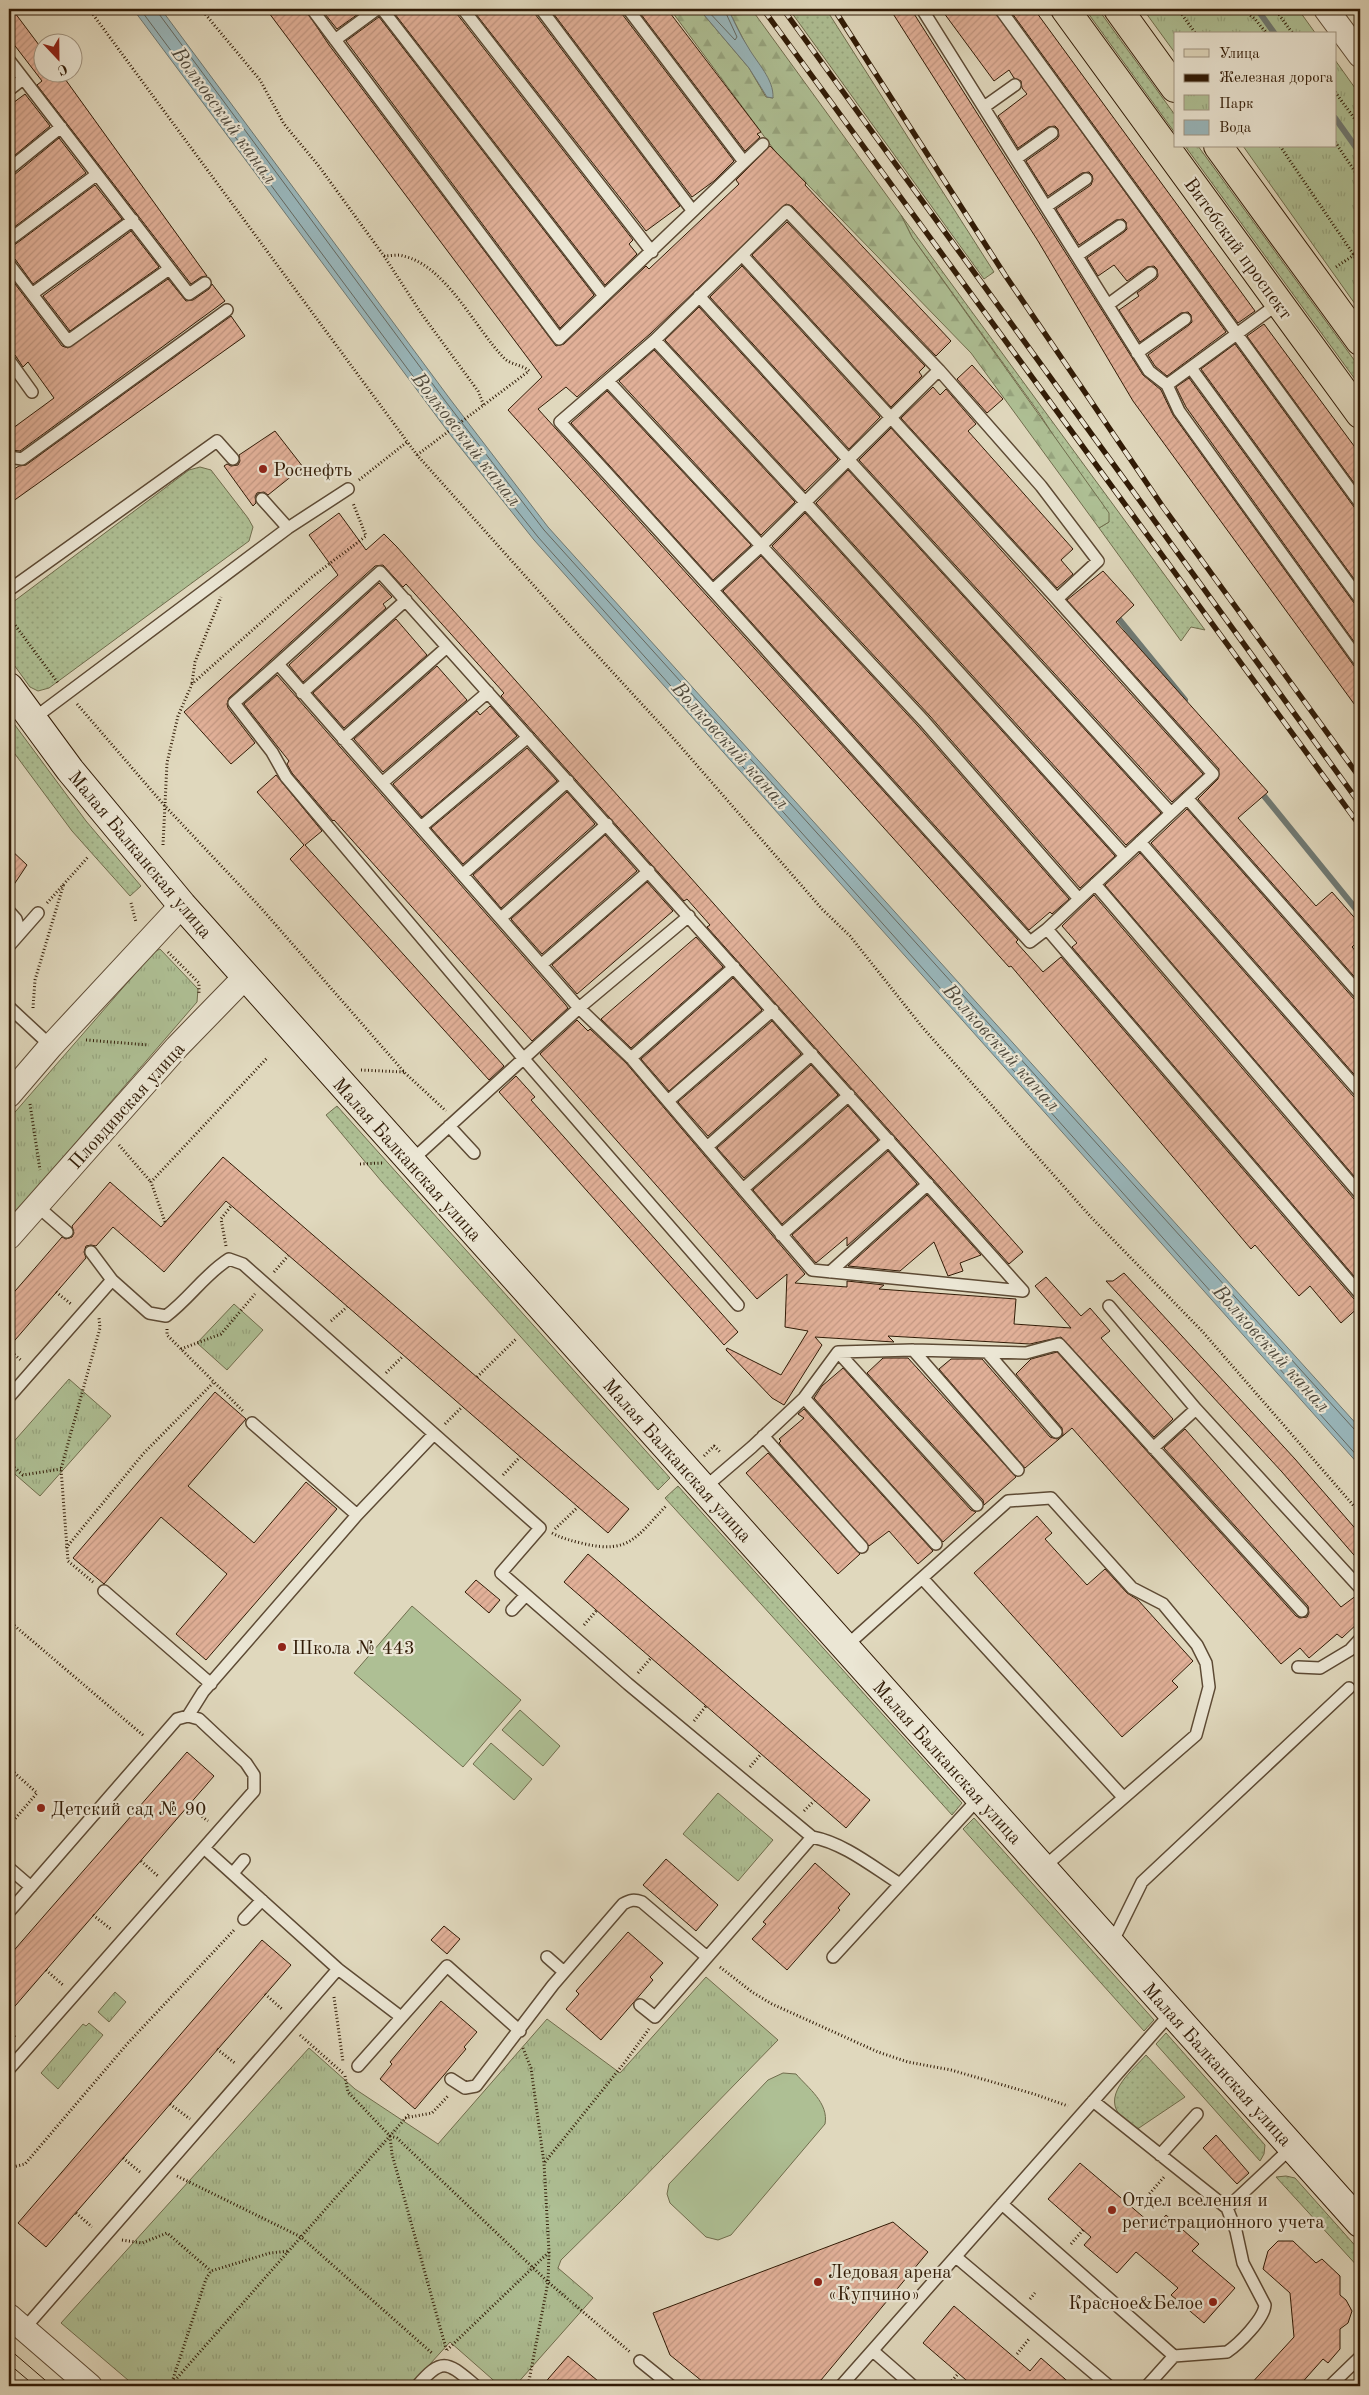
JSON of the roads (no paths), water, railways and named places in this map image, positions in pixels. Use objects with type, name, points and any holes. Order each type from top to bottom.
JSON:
[{"type":"main road","name":"Витебский проспект","points":[[1065,9],[1360,414]]},
{"type":"main road","points":[[1118,9],[1174,87]]},
{"type":"main road","points":[[1219,148],[1360,341]]},
{"type":"street","points":[[1326,9],[1360,55]]},
{"type":"street","name":"Малая Балканская улица","points":[[9,686],[113,824],[182,905],[703,1489],[1044,1867],[1111,1945],[1360,2223]]},
{"type":"street","points":[[9,1095],[51,1046],[182,905]]},
{"type":"street","name":"Пловдивская улица","points":[[9,1237],[177,1048],[246,976]]},
{"type":"street","points":[[16,2322],[90,2386]]},
{"type":"lane","points":[[312,9],[559,339],[763,144]]},
{"type":"lane","points":[[335,40],[377,9]]},
{"type":"lane","points":[[382,9],[604,296]]},
{"type":"lane","points":[[463,9],[652,252]]},
{"type":"lane","points":[[541,9],[692,210]]},
{"type":"lane","points":[[628,9],[744,162]]},
{"type":"lane","points":[[922,9],[1149,371],[1167,385],[1179,411],[1360,662]]},
{"type":"lane","points":[[1000,9],[1360,502]]},
{"type":"lane","points":[[9,60],[189,294],[205,283]]},
{"type":"lane","points":[[9,90],[23,79]]},
{"type":"lane","points":[[984,107],[1015,85]]},
{"type":"lane","points":[[9,168],[61,127]]},
{"type":"lane","points":[[1017,158],[1052,133]]},
{"type":"lane","points":[[9,240],[96,175]]},
{"type":"lane","points":[[1047,206],[1086,179]]},
{"type":"lane","points":[[742,255],[892,417],[1213,774],[1030,942],[871,768],[714,589],[560,422],[655,340],[787,211],[939,370],[1041,486],[1098,561],[1057,599]]},
{"type":"lane","points":[[32,294],[133,220]]},
{"type":"lane","points":[[1078,255],[1120,226]]},
{"type":"lane","points":[[9,264],[68,341],[169,269]]},
{"type":"lane","points":[[1108,304],[1152,273]]},
{"type":"lane","points":[[699,296],[1171,812]]},
{"type":"lane","points":[[1167,385],[1279,303]]},
{"type":"lane","points":[[9,457],[22,458],[228,310]]},
{"type":"lane","points":[[1138,353],[1185,319]]},
{"type":"lane","points":[[655,340],[805,502],[1125,856]]},
{"type":"lane","points":[[9,360],[32,392]]},
{"type":"lane","points":[[1191,368],[1360,599]]},
{"type":"lane","points":[[714,589],[762,545],[939,370]]},
{"type":"lane","points":[[608,381],[924,721],[1079,899]]},
{"type":"lane","points":[[9,590],[217,441],[233,459]]},
{"type":"lane","points":[[32,719],[288,528],[348,489]]},
{"type":"lane","points":[[262,498],[288,528]]},
{"type":"lane","points":[[278,664],[579,1008],[631,1058],[812,1270],[1023,1291],[380,572],[234,703],[272,752],[286,778],[523,1058],[738,1304]]},
{"type":"lane","points":[[302,693],[406,600]]},
{"type":"lane","points":[[343,739],[447,646]]},
{"type":"lane","points":[[382,783],[488,692]]},
{"type":"lane","points":[[422,827],[528,737]]},
{"type":"lane","points":[[463,874],[568,782]]},
{"type":"lane","points":[[1187,798],[1360,994]]},
{"type":"lane","points":[[501,918],[607,824]]},
{"type":"lane","points":[[1140,842],[1360,1092]]},
{"type":"lane","points":[[542,964],[649,871]]},
{"type":"lane","points":[[1095,884],[1360,1194]]},
{"type":"lane","points":[[9,911],[16,919],[20,932]]},
{"type":"lane","points":[[9,946],[38,913]]},
{"type":"lane","points":[[410,1162],[579,1008],[689,916]]},
{"type":"lane","points":[[1047,928],[1360,1294]]},
{"type":"lane","points":[[631,1058],[734,967]]},
{"type":"lane","points":[[9,1007],[51,1046]]},
{"type":"lane","points":[[668,1101],[773,1010]]},
{"type":"lane","points":[[707,1147],[812,1054]]},
{"type":"lane","points":[[743,1189],[848,1095]]},
{"type":"lane","points":[[452,1123],[474,1153]]},
{"type":"lane","points":[[781,1234],[889,1140]]},
{"type":"lane","points":[[830,1272],[928,1184]]},
{"type":"lane","points":[[41,1200],[67,1232]]},
{"type":"lane","points":[[90,1252],[112,1280],[149,1313],[166,1316],[178,1307],[215,1268],[229,1258],[243,1264],[540,1528],[501,1572],[628,1684],[812,1837],[827,1840],[839,1846],[900,1884]]},
{"type":"lane","points":[[9,1397],[112,1280]]},
{"type":"lane","points":[[1109,1306],[1196,1409],[1360,1588]]},
{"type":"lane","points":[[838,1352],[912,1350],[1026,1353],[1059,1344],[1302,1611]]},
{"type":"lane","points":[[912,1350],[1018,1470]]},
{"type":"lane","points":[[703,1489],[804,1398],[838,1352]]},
{"type":"lane","points":[[838,1352],[976,1505]]},
{"type":"lane","points":[[986,1352],[1056,1432]]},
{"type":"lane","points":[[804,1398],[936,1544]]},
{"type":"lane","points":[[1153,1448],[1196,1409]]},
{"type":"lane","points":[[252,1423],[357,1515]]},
{"type":"lane","points":[[188,1716],[211,1684],[357,1515],[434,1434]]},
{"type":"lane","points":[[763,1436],[862,1547]]},
{"type":"lane","points":[[845,1647],[1008,1501],[1052,1498],[1132,1588],[1163,1604],[1197,1645],[1206,1663],[1209,1687],[1196,1735],[1044,1867]]},
{"type":"lane","points":[[922,1578],[1123,1797]]},
{"type":"lane","points":[[104,1591],[211,1684]]},
{"type":"lane","points":[[512,1610],[526,1595]]},
{"type":"lane","points":[[1298,1667],[1320,1668],[1350,1650],[1360,1639]]},
{"type":"lane","points":[[1111,1945],[1142,1882],[1349,1688]]},
{"type":"lane","points":[[9,1912],[177,1719],[188,1716],[199,1719],[246,1763],[254,1774],[254,1791],[9,2069]]},
{"type":"lane","points":[[833,1957],[980,1798]]},
{"type":"lane","points":[[640,2005],[655,2017],[812,1837]]},
{"type":"lane","points":[[204,1848],[338,1969],[401,2017]]},
{"type":"lane","points":[[233,1873],[244,1860]]},
{"type":"lane","points":[[9,1868],[31,1887]]},
{"type":"lane","points":[[244,1919],[262,1900]]},
{"type":"lane","points":[[455,2082],[465,2088],[476,2086],[564,1972],[623,1904],[636,1900],[642,1902],[708,1957]]},
{"type":"lane","points":[[546,1957],[564,1972]]},
{"type":"lane","points":[[358,2066],[447,1966],[520,2030]]},
{"type":"lane","points":[[16,2322],[104,2237],[338,1969]]},
{"type":"lane","points":[[841,2386],[1172,2012]]},
{"type":"lane","points":[[1093,2101],[1226,2208],[1236,2231],[1243,2263],[1265,2305],[1265,2313],[1234,2348],[1227,2352],[1174,2356],[1147,2386]]},
{"type":"lane","points":[[1160,2155],[1197,2114]]},
{"type":"lane","points":[[1226,2208],[1292,2147]]},
{"type":"lane","points":[[1002,2204],[1174,2356]]},
{"type":"lane","points":[[956,2257],[1109,2386]]},
{"type":"lane","points":[[873,2351],[913,2386]]},
{"type":"lane","points":[[1330,2386],[1360,2357]]},
{"type":"lane","points":[[640,2361],[671,2386]]},
{"type":"lane","points":[[417,2386],[433,2368],[440,2365],[449,2366],[457,2370],[476,2386]]},
{"type":"water","name":"Волковский канал","points":[[133,9],[161,9],[450,399],[548,527],[1360,1428],[1360,1466],[534,540],[452,437]]},
{"type":"water","points":[[699,9],[728,9],[742,38],[768,78],[773,91],[773,98],[767,97],[749,68]]},
{"type":"waterway","points":[[1257,9],[1274,32]]},
{"type":"waterway","points":[[1336,119],[1360,153]]},
{"type":"waterway","points":[[1114,613],[1185,700]]},
{"type":"waterway","points":[[1260,791],[1360,914]]},
{"type":"tram line","points":[[9,2349],[52,2386]]},
{"type":"tram line","points":[[9,2364],[35,2386]]},
{"type":"railway","points":[[763,9],[1360,826]]},
{"type":"railway","points":[[783,9],[1360,804]]},
{"type":"railway","points":[[834,9],[1005,275],[1163,507],[1360,778]]},
{"type":"place","name":"Роснефть","points":[[263,469]]},
{"type":"place","name":"Школа № 443","points":[[282,1647]]},
{"type":"place","name":"Детский сад № 90","points":[[41,1808]]},
{"type":"place","name":"Отдел вселения и регистрационного учета","points":[[1112,2210]]},
{"type":"place","name":"Ледовая арена «Купчино»","points":[[818,2282]]},
{"type":"place","name":"Красное&Белое","points":[[1213,2302]]}]
